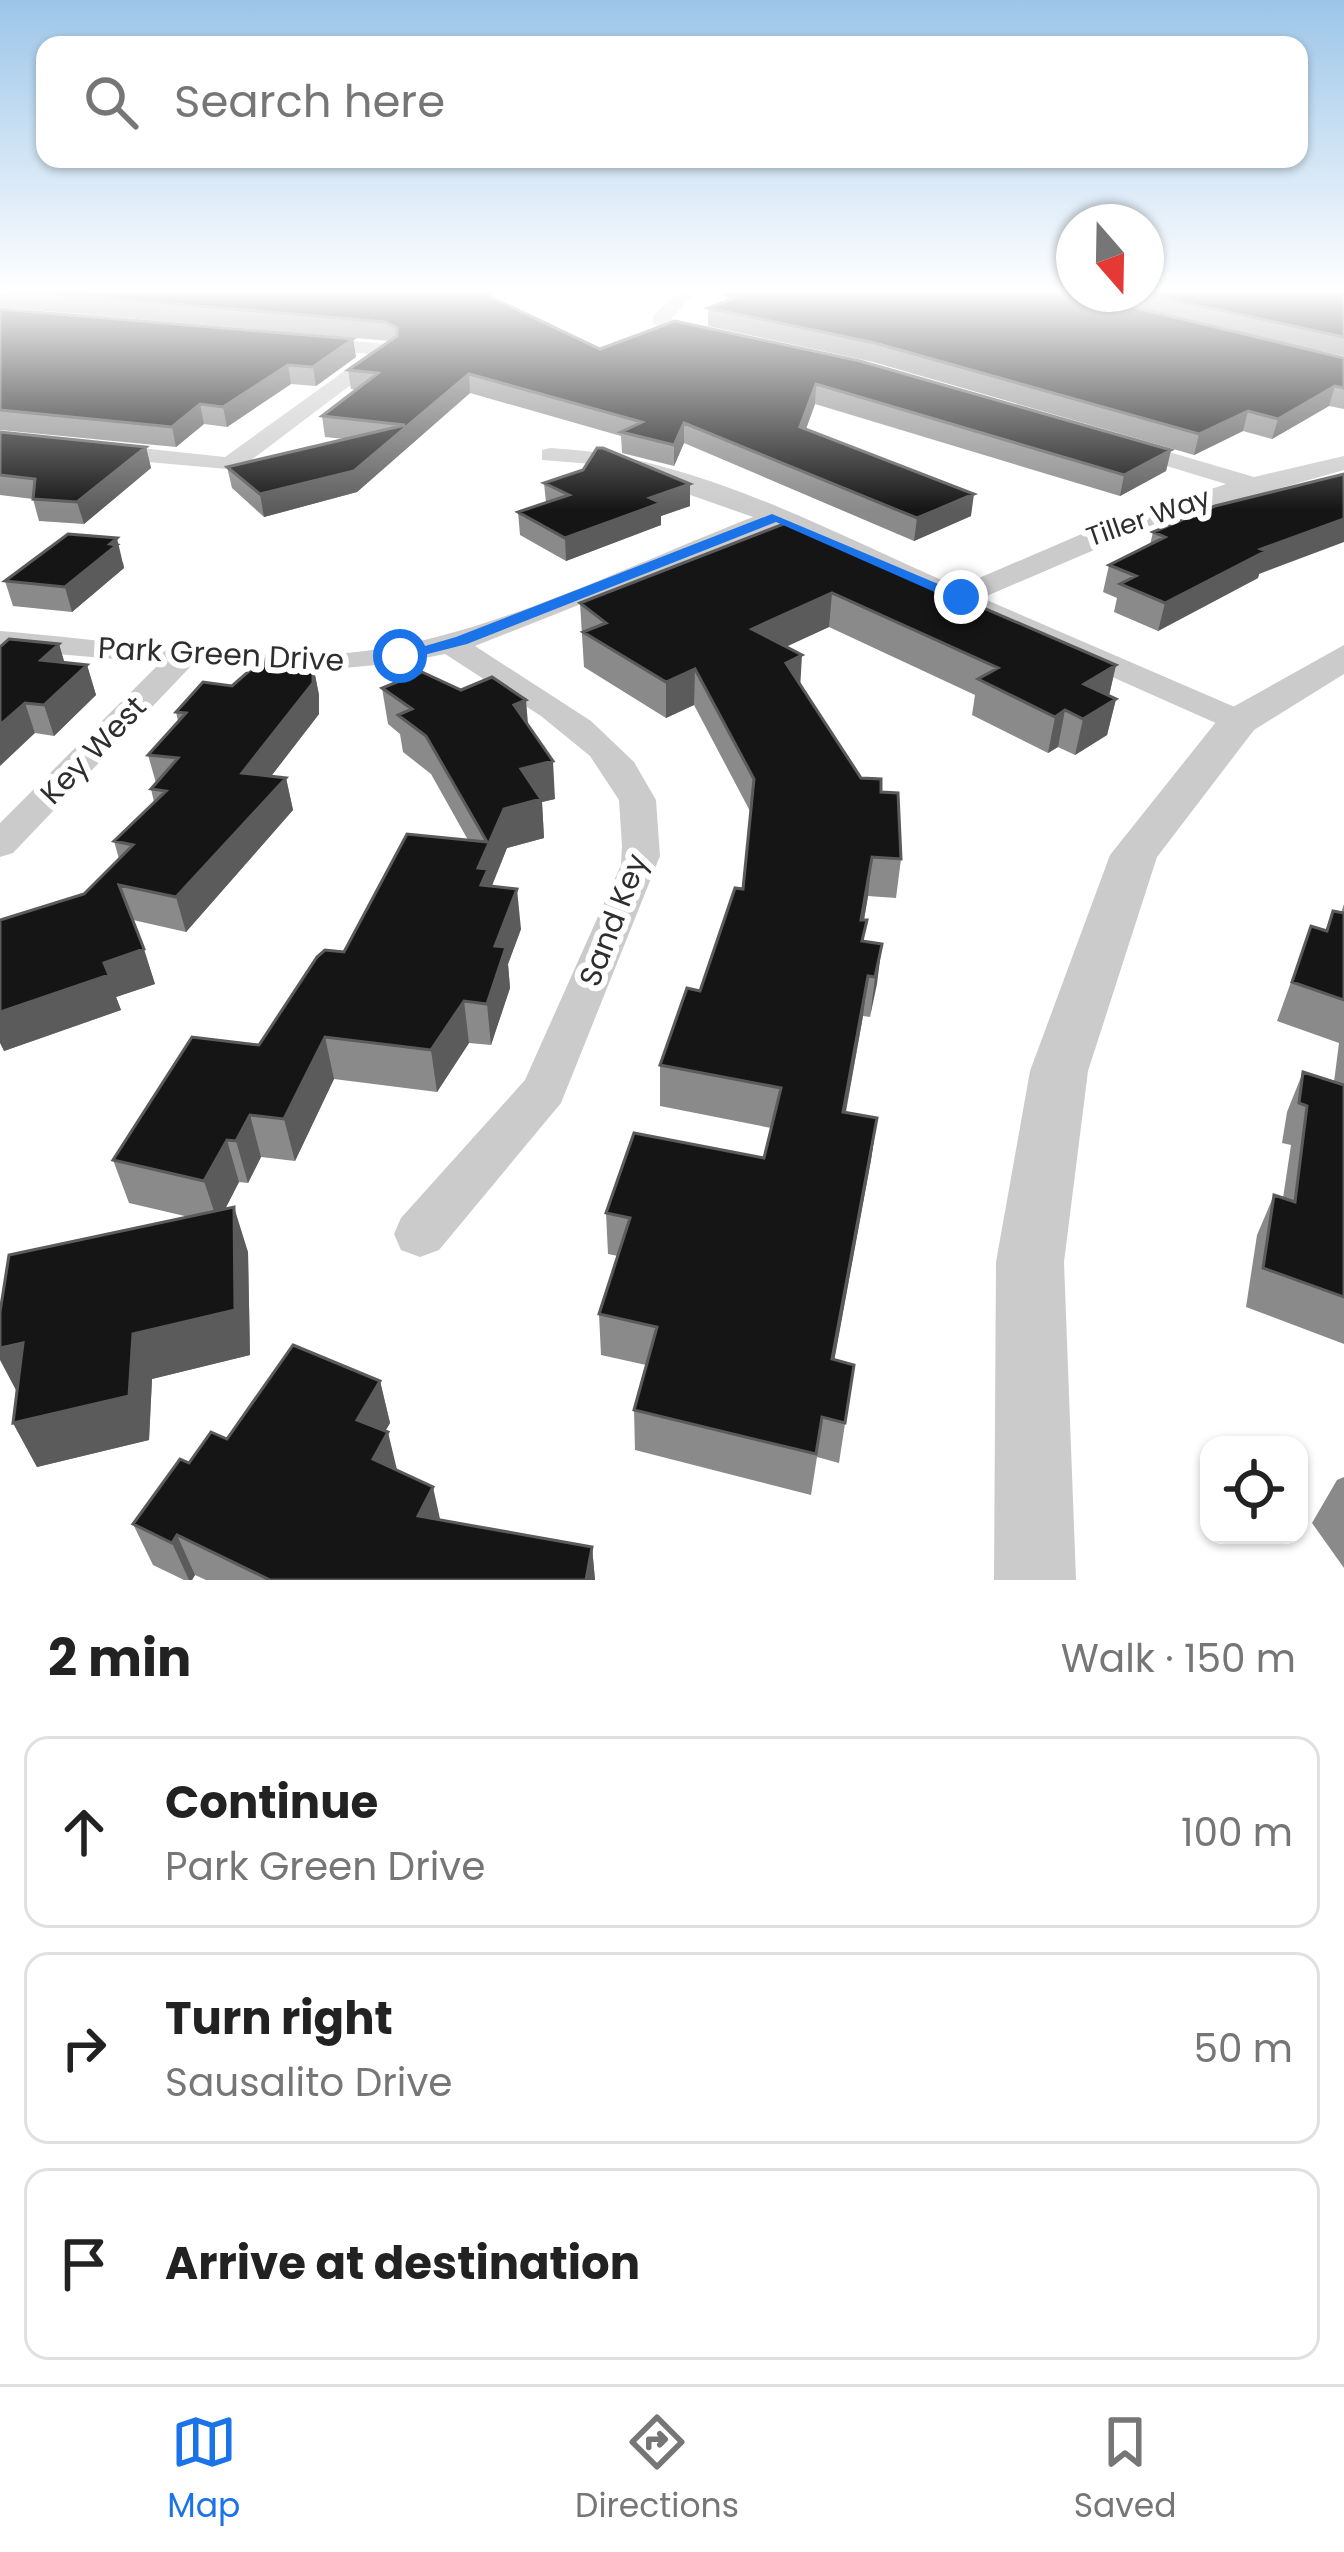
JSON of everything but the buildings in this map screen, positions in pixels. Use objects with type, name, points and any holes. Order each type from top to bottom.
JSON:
[{"type":"street","points":[[83,449],[230,465],[370,363]]},
{"type":"street","points":[[1103,440],[1252,484]]},
{"type":"street","points":[[550,455],[608,458],[777,517],[1239,721]]},
{"type":"street","name":"Tiller Way","points":[[961,597],[1114,527],[1252,484],[1344,463]]},
{"type":"street","name":"Park Green Drive","points":[[0,640],[325,664],[451,644],[777,517]]},
{"type":"street","name":"Sand Key","points":[[420,1234],[544,1090],[640,866],[644,828],[635,793],[597,742],[451,644]]},
{"type":"street","name":"Key West","points":[[0,845],[185,656]]},
{"type":"street","points":[[1035,1580],[1030,1262],[1059,1071],[1134,856],[1239,721],[1344,658]]},
{"type":"route","points":[[400,656],[461,641],[777,517],[961,597]]}]
